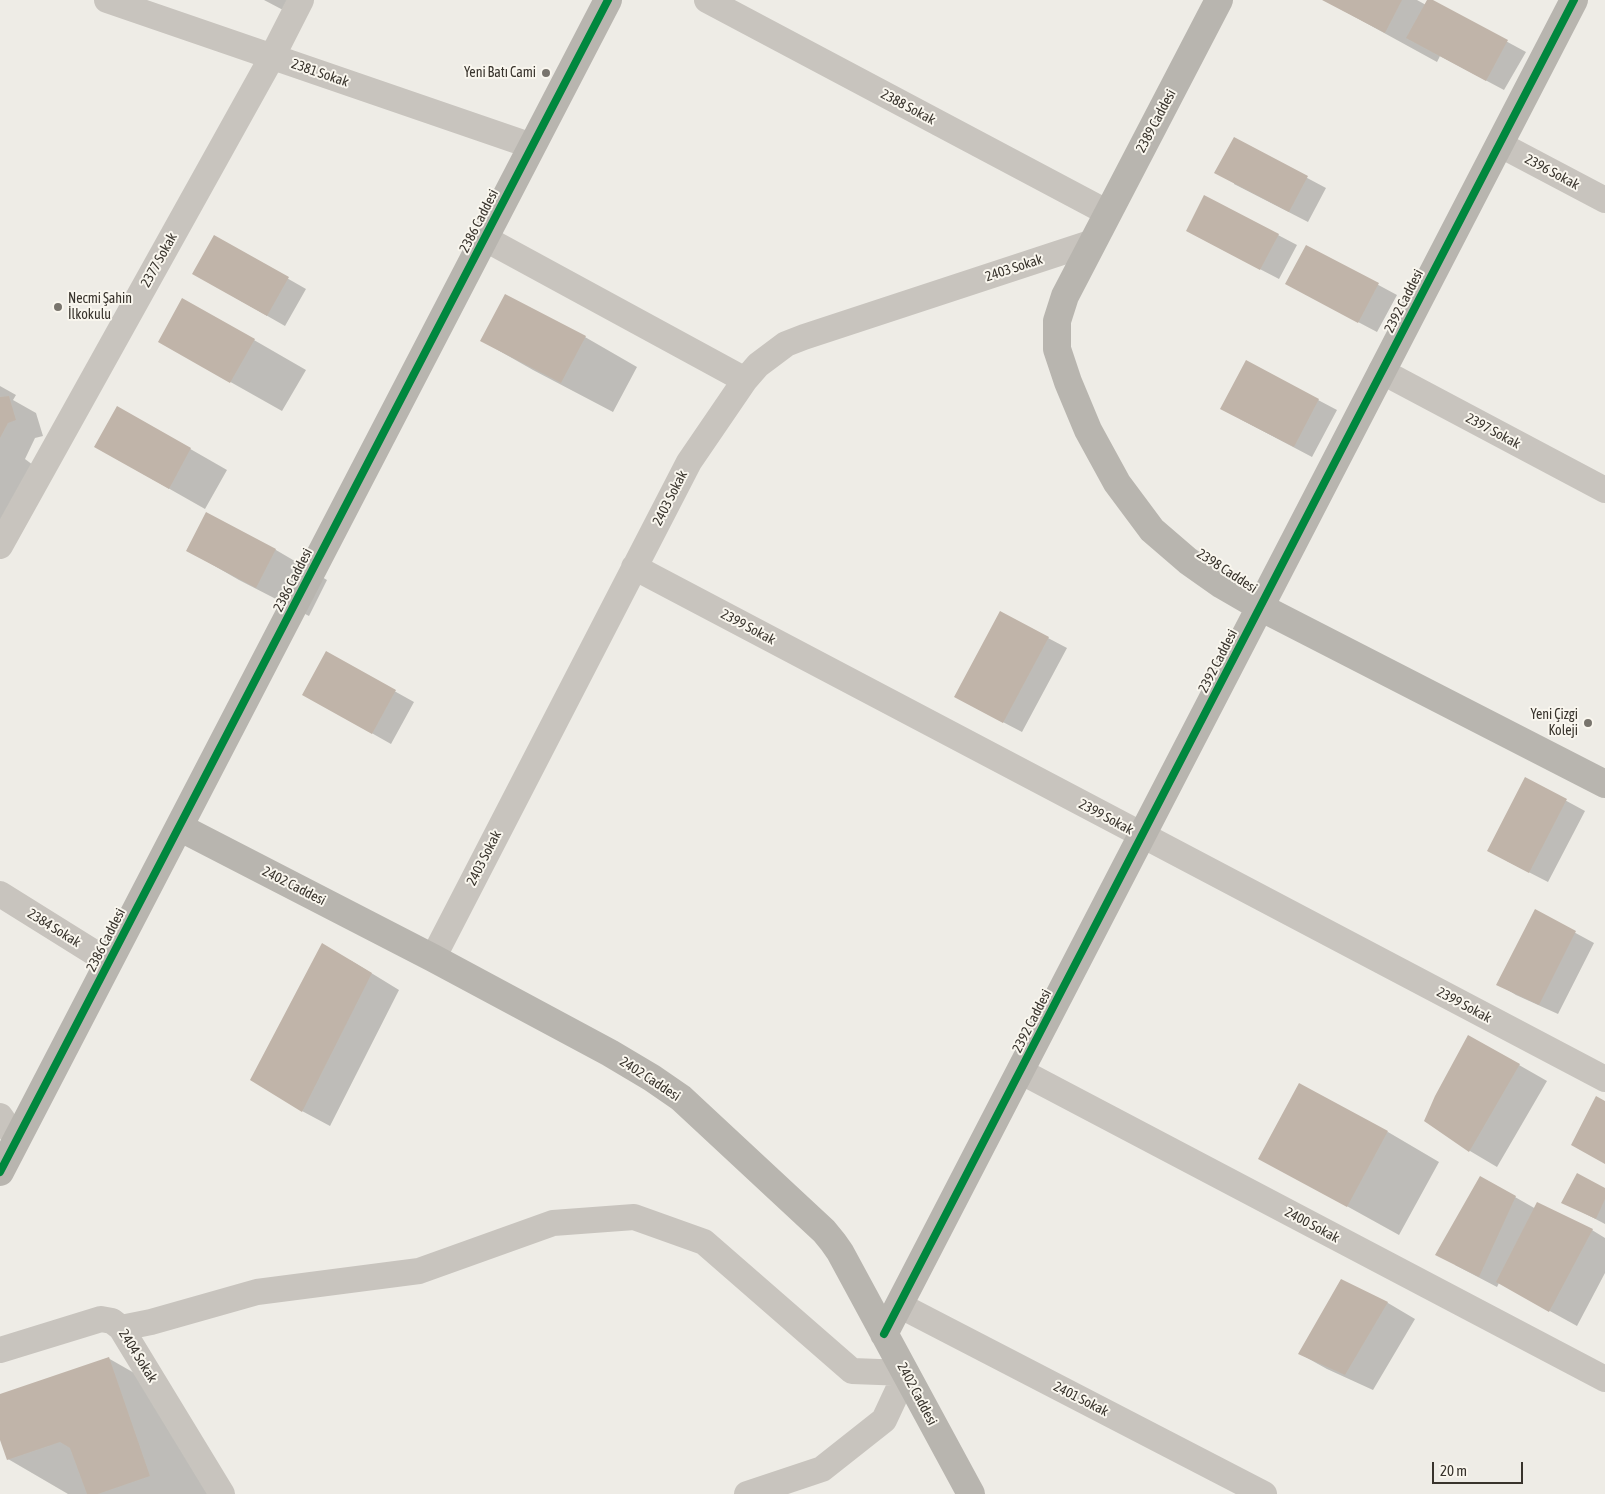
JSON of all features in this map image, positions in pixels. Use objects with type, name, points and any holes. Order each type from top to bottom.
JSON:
[{"type":"street","name":"2381 Sokak","points":[[107,0],[532,146]]},
{"type":"street","name":"2377 Sokak","points":[[0,546],[272,57],[301,0]]},
{"type":"street","name":"2386 Caddesi","points":[[0,1172],[608,0]]},
{"type":"street","name":"2388 Sokak","points":[[708,0],[1108,213]]},
{"type":"street","name":"2389 Caddesi","points":[[1093,242],[1219,0]]},
{"type":"street","name":"2392 Caddesi","points":[[884,1334],[1574,0]]},
{"type":"street","name":"2396 Sokak","points":[[1499,144],[1605,200]]},
{"type":"street","points":[[484,238],[745,380]]},
{"type":"street","name":"2403 Sokak","points":[[433,958],[689,462],[745,380],[758,365],[786,344],[804,337],[1093,242]]},
{"type":"street","name":"2398 Caddesi","points":[[1093,242],[1065,296],[1056,321],[1057,349],[1068,382],[1088,430],[1117,483],[1152,530],[1188,561],[1222,585],[1260,607],[1605,784]]},
{"type":"street","name":"2397 Sokak","points":[[1382,371],[1605,490]]},
{"type":"street","name":"2399 Sokak","points":[[634,567],[1605,1079]]},
{"type":"street","name":"2402 Caddesi","points":[[179,827],[433,958],[610,1054],[652,1078],[681,1098],[824,1231],[840,1252],[971,1494]]},
{"type":"street","name":"2384 Sokak","points":[[0,894],[109,962]]},
{"type":"street","name":"2400 Sokak","points":[[1020,1071],[1605,1379]]},
{"type":"street","points":[[0,1116],[17,1140]]},
{"type":"street","points":[[121,1328],[151,1322],[257,1292],[419,1271],[553,1223],[634,1217],[704,1242],[852,1372],[906,1374],[884,1420],[822,1469],[747,1494]]},
{"type":"street","name":"2401 Sokak","points":[[899,1305],[1264,1494]]},
{"type":"street","name":"2404 Sokak","points":[[0,1350],[101,1319],[112,1321],[121,1328],[222,1494]]},
{"type":"building","points":[[1322,0],[1402,0],[1385,33]]},
{"type":"building","points":[[1427,0],[1433,0],[1508,40],[1486,81],[1406,38]]},
{"type":"building","points":[[1234,137],[1308,176],[1289,212],[1214,173]]},
{"type":"building","points":[[1204,195],[1279,234],[1260,270],[1186,231]]},
{"type":"building","points":[[214,235],[289,277],[267,316],[192,274]]},
{"type":"building","points":[[1306,245],[1379,283],[1358,323],[1285,284]]},
{"type":"building","points":[[505,294],[586,336],[561,383],[480,341]]},
{"type":"building","points":[[182,298],[255,339],[230,383],[158,342]]},
{"type":"building","points":[[1246,360],[1319,399],[1294,447],[1220,409]]},
{"type":"building","points":[[9,396],[16,420],[8,423],[0,438],[0,397]]},
{"type":"building","points":[[117,406],[191,448],[169,489],[94,447]]},
{"type":"building","points":[[206,512],[276,549],[256,588],[186,551]]},
{"type":"building","points":[[1000,611],[1049,637],[1003,723],[954,697]]},
{"type":"building","points":[[326,651],[396,690],[372,734],[302,695]]},
{"type":"building","points":[[1525,777],[1567,799],[1529,873],[1487,851]]},
{"type":"building","points":[[1535,909],[1576,931],[1539,1005],[1496,985]]},
{"type":"building","points":[[322,943],[372,973],[302,1112],[250,1080]]},
{"type":"building","points":[[1468,1035],[1520,1064],[1469,1152],[1424,1121],[1435,1096]]},
{"type":"building","points":[[1299,1083],[1388,1131],[1347,1207],[1258,1159]]},
{"type":"building","points":[[1596,1096],[1605,1101],[1605,1164],[1571,1145]]},
{"type":"building","points":[[1577,1173],[1605,1188],[1605,1199],[1596,1219],[1561,1203]]},
{"type":"building","points":[[1480,1176],[1516,1196],[1479,1277],[1435,1255]]},
{"type":"building","points":[[1537,1202],[1593,1229],[1549,1312],[1496,1282]]},
{"type":"building","points":[[1341,1279],[1388,1302],[1345,1375],[1298,1354]]},
{"type":"building","points":[[109,1357],[150,1476],[98,1494],[87,1494],[70,1448],[60,1442],[7,1460],[0,1440],[0,1394]]},
{"type":"cycle path","points":[[0,1172],[608,0]]},
{"type":"cycle path","points":[[884,1334],[1574,0]]},
{"type":"place","name":"Yeni Batı Cami","points":[[546,73]]},
{"type":"place","name":"Necmi Şahin İlkokulu","points":[[58,307]]},
{"type":"place","name":"Yeni Çizgi Koleji","points":[[1588,723]]}]
